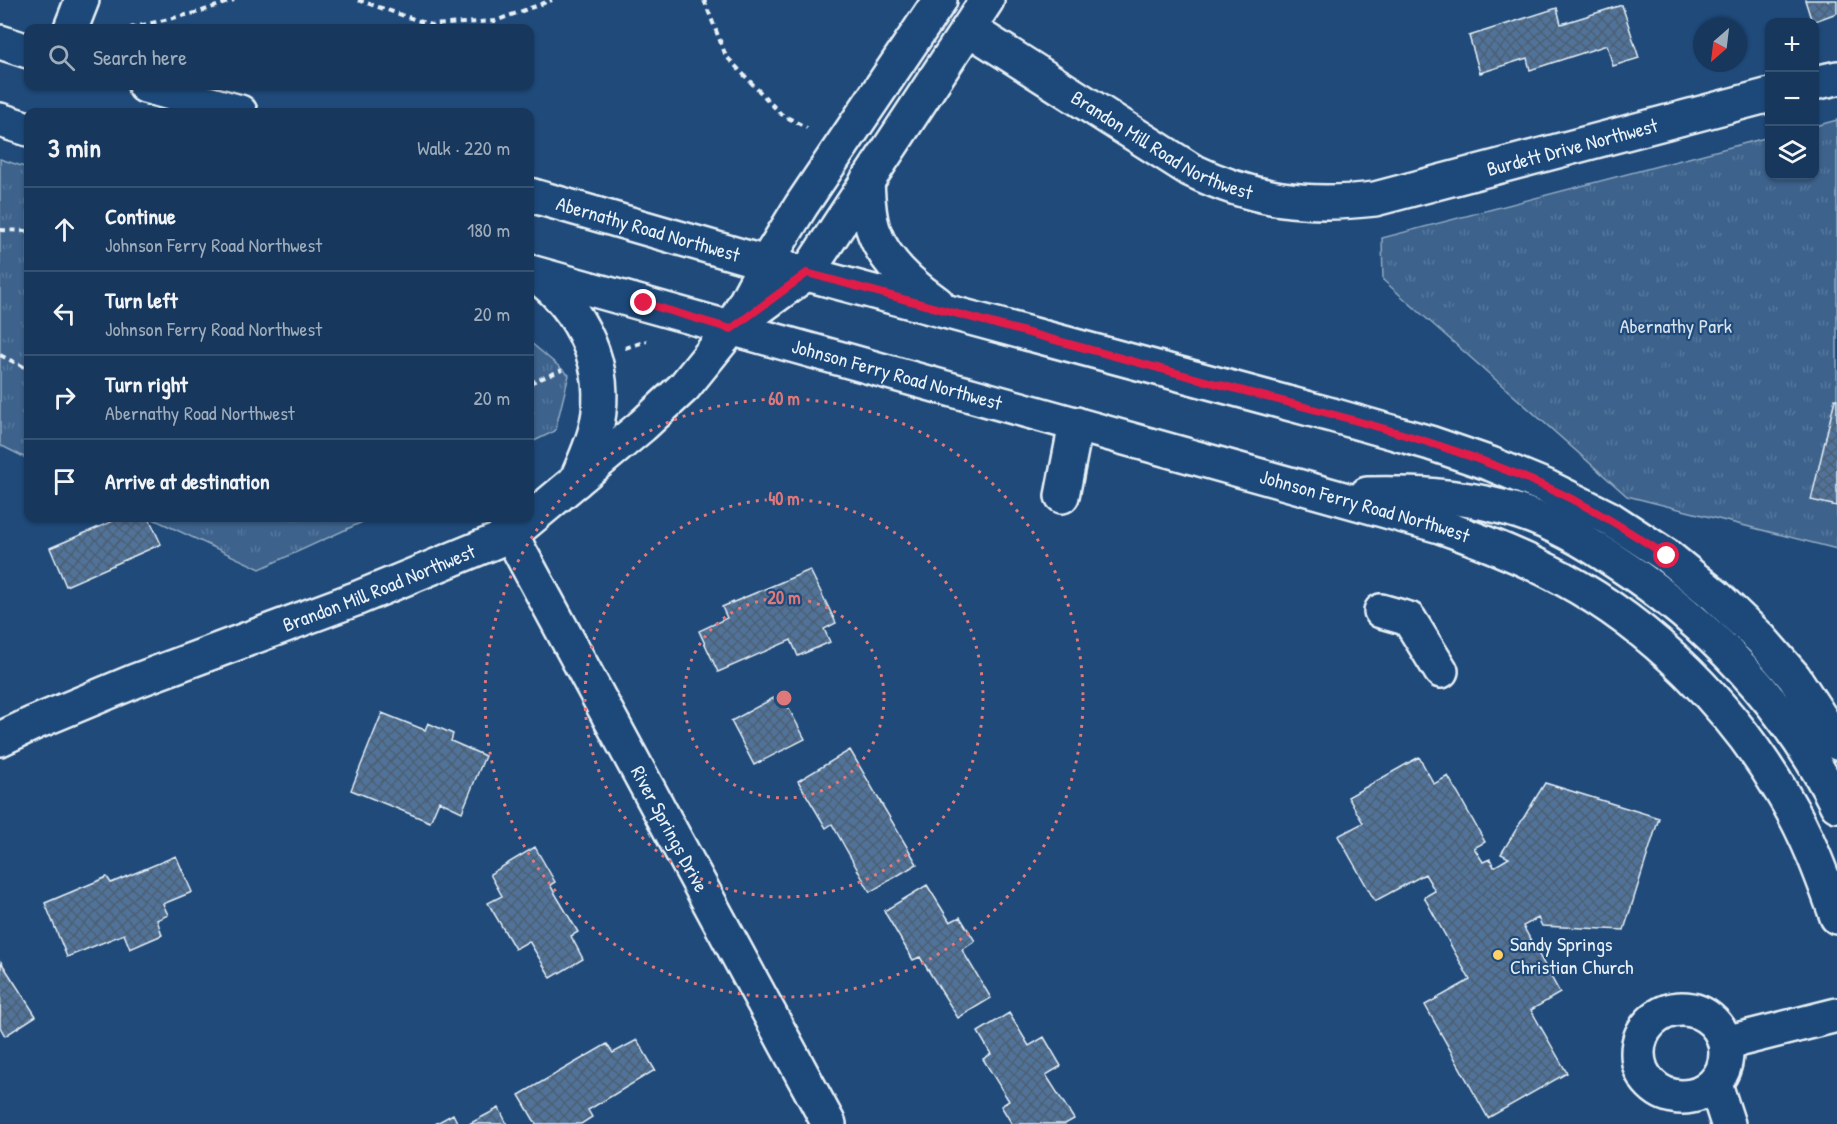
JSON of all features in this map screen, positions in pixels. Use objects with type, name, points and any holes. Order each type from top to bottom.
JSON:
[{"type":"main road","points":[[73,24],[82,0]]},
{"type":"main road","points":[[731,329],[766,263],[801,206],[940,0]]},
{"type":"main road","points":[[731,329],[807,273],[987,0]]},
{"type":"main road","name":"Brandon Mill Road Northwest","points":[[969,29],[1191,170],[1223,186],[1287,201],[1319,203],[1375,199]]},
{"type":"main road","points":[[0,42],[24,50]]},
{"type":"main road","points":[[1819,82],[1837,78]]},
{"type":"main road","points":[[160,90],[225,108]]},
{"type":"main road","name":"Burdett Drive Northwest","points":[[1375,199],[1765,96]]},
{"type":"main road","points":[[0,120],[24,128]]},
{"type":"main road","points":[[867,181],[868,204],[873,230],[888,257],[903,275],[948,311]]},
{"type":"main road","name":"Abernathy Road Northwest","points":[[534,196],[766,263]]},
{"type":"main road","points":[[766,263],[1398,434],[1481,460],[1545,486],[1609,518],[1667,556],[1716,596],[1761,639],[1794,677],[1837,743]]},
{"type":"main road","points":[[534,273],[731,329]]},
{"type":"main road","points":[[534,275],[560,298],[574,315],[595,356],[599,375],[600,399],[597,424],[591,448],[576,481]]},
{"type":"main road","name":"Brandon Mill Road Northwest","points":[[534,516],[642,426],[684,387],[731,329]]},
{"type":"main road","name":"Johnson Ferry Road Northwest","points":[[731,329],[1440,526],[1519,557],[1563,579],[1606,605],[1644,633],[1714,700],[1759,758],[1784,796],[1818,864],[1837,917]]},
{"type":"main road","points":[[1062,496],[1076,424]]},
{"type":"main road","points":[[1332,495],[1432,494],[1471,500],[1504,507],[1568,532],[1636,575],[1688,615],[1727,652],[1792,730],[1822,776],[1837,805]]},
{"type":"main road","name":"Brandon Mill Road Northwest","points":[[0,739],[135,681],[358,598],[511,535],[527,522]]},
{"type":"main road","name":"River Springs Drive","points":[[511,535],[829,1124]]},
{"type":"main road","points":[[1380,611],[1409,619],[1441,671]]},
{"type":"main road","points":[[1681,1009],[1696,1011],[1709,1018],[1719,1029],[1725,1043],[1726,1058],[1723,1072],[1715,1084],[1703,1093],[1690,1097],[1676,1098],[1663,1094],[1651,1085],[1642,1073],[1638,1059],[1638,1044],[1644,1030],[1653,1019],[1666,1012],[1681,1009]]},
{"type":"main road","points":[[1725,1043],[1837,1015]]},
{"type":"main road","points":[[1715,1084],[1728,1124]]},
{"type":"path","points":[[147,24],[199,12],[234,0]]},
{"type":"path","points":[[358,0],[428,24]]},
{"type":"path","points":[[447,24],[495,21],[552,0]]},
{"type":"path","points":[[704,0],[726,56],[781,114],[807,129]]},
{"type":"path","points":[[0,230],[24,231]]},
{"type":"path","points":[[0,355],[24,367]]},
{"type":"path","points":[[534,381],[568,368]]},
{"type":"green space","name":"Abernathy Park","points":[[1837,120],[1837,549],[1627,496],[1383,280],[1382,238],[1765,138],[1765,180],[1819,180],[1819,125]]},
{"type":"green space","points":[[0,159],[24,167],[24,457],[0,445]]},
{"type":"green space","points":[[534,345],[569,375],[555,431],[534,441]]},
{"type":"green space","points":[[160,522],[362,522],[260,569]]},
{"type":"building","points":[[1805,0],[1837,0],[1837,13],[1819,19],[1811,18]]},
{"type":"building","points":[[1622,5],[1639,58],[1613,66],[1607,45],[1530,70],[1527,58],[1480,73],[1469,36],[1557,8],[1561,24]]},
{"type":"building","points":[[1835,399],[1837,399],[1837,506],[1811,500]]},
{"type":"building","points":[[111,522],[151,522],[161,544],[66,586],[50,548]]},
{"type":"building","points":[[810,570],[836,623],[824,629],[830,642],[798,656],[791,640],[718,672],[699,631],[727,618],[722,607]]},
{"type":"building","points":[[781,694],[805,739],[754,765],[731,721]]},
{"type":"building","points":[[382,713],[425,730],[428,723],[453,734],[451,741],[485,756],[462,812],[439,801],[430,822],[351,790]]},
{"type":"building","points":[[850,750],[917,864],[870,892],[832,824],[826,828],[798,781]]},
{"type":"building","name":"Sandy Springs Christian Church","points":[[1419,757],[1434,784],[1448,776],[1485,842],[1474,848],[1483,862],[1490,859],[1494,867],[1509,858],[1501,854],[1545,783],[1659,818],[1624,930],[1542,926],[1538,918],[1523,926],[1560,993],[1531,1010],[1567,1073],[1488,1118],[1425,1005],[1470,980],[1424,897],[1435,891],[1425,874],[1375,901],[1338,836],[1363,823],[1348,797]]},
{"type":"building","points":[[535,847],[555,882],[550,885],[578,932],[571,936],[583,959],[551,978],[529,941],[515,949],[488,903],[502,896],[490,874]]},
{"type":"building","points":[[176,856],[192,892],[163,904],[168,915],[157,920],[162,935],[130,949],[124,934],[67,957],[45,903],[107,877],[111,883]]},
{"type":"building","points":[[927,885],[950,922],[960,917],[975,941],[962,950],[991,998],[958,1018],[920,957],[913,960],[884,911]]},
{"type":"building","points":[[1,962],[36,1016],[5,1036],[0,1027]]},
{"type":"building","points":[[1009,1013],[1029,1046],[1044,1037],[1061,1066],[1046,1075],[1074,1119],[1065,1124],[1012,1124],[1001,1106],[1009,1101],[983,1059],[991,1054],[978,1032]]},
{"type":"building","points":[[637,1040],[655,1070],[588,1110],[592,1117],[581,1124],[536,1124],[519,1095],[607,1044],[613,1053]]},
{"type":"building","points":[[499,1108],[507,1124],[469,1124]]},
{"type":"building","points":[[453,1114],[458,1124],[435,1124]]},
{"type":"place","name":"Sandy Springs Christian Church","points":[[1498,955]]},
{"type":"route","points":[[644,303],[731,329],[807,273],[1430,443],[1545,486],[1609,518],[1667,556]]}]
